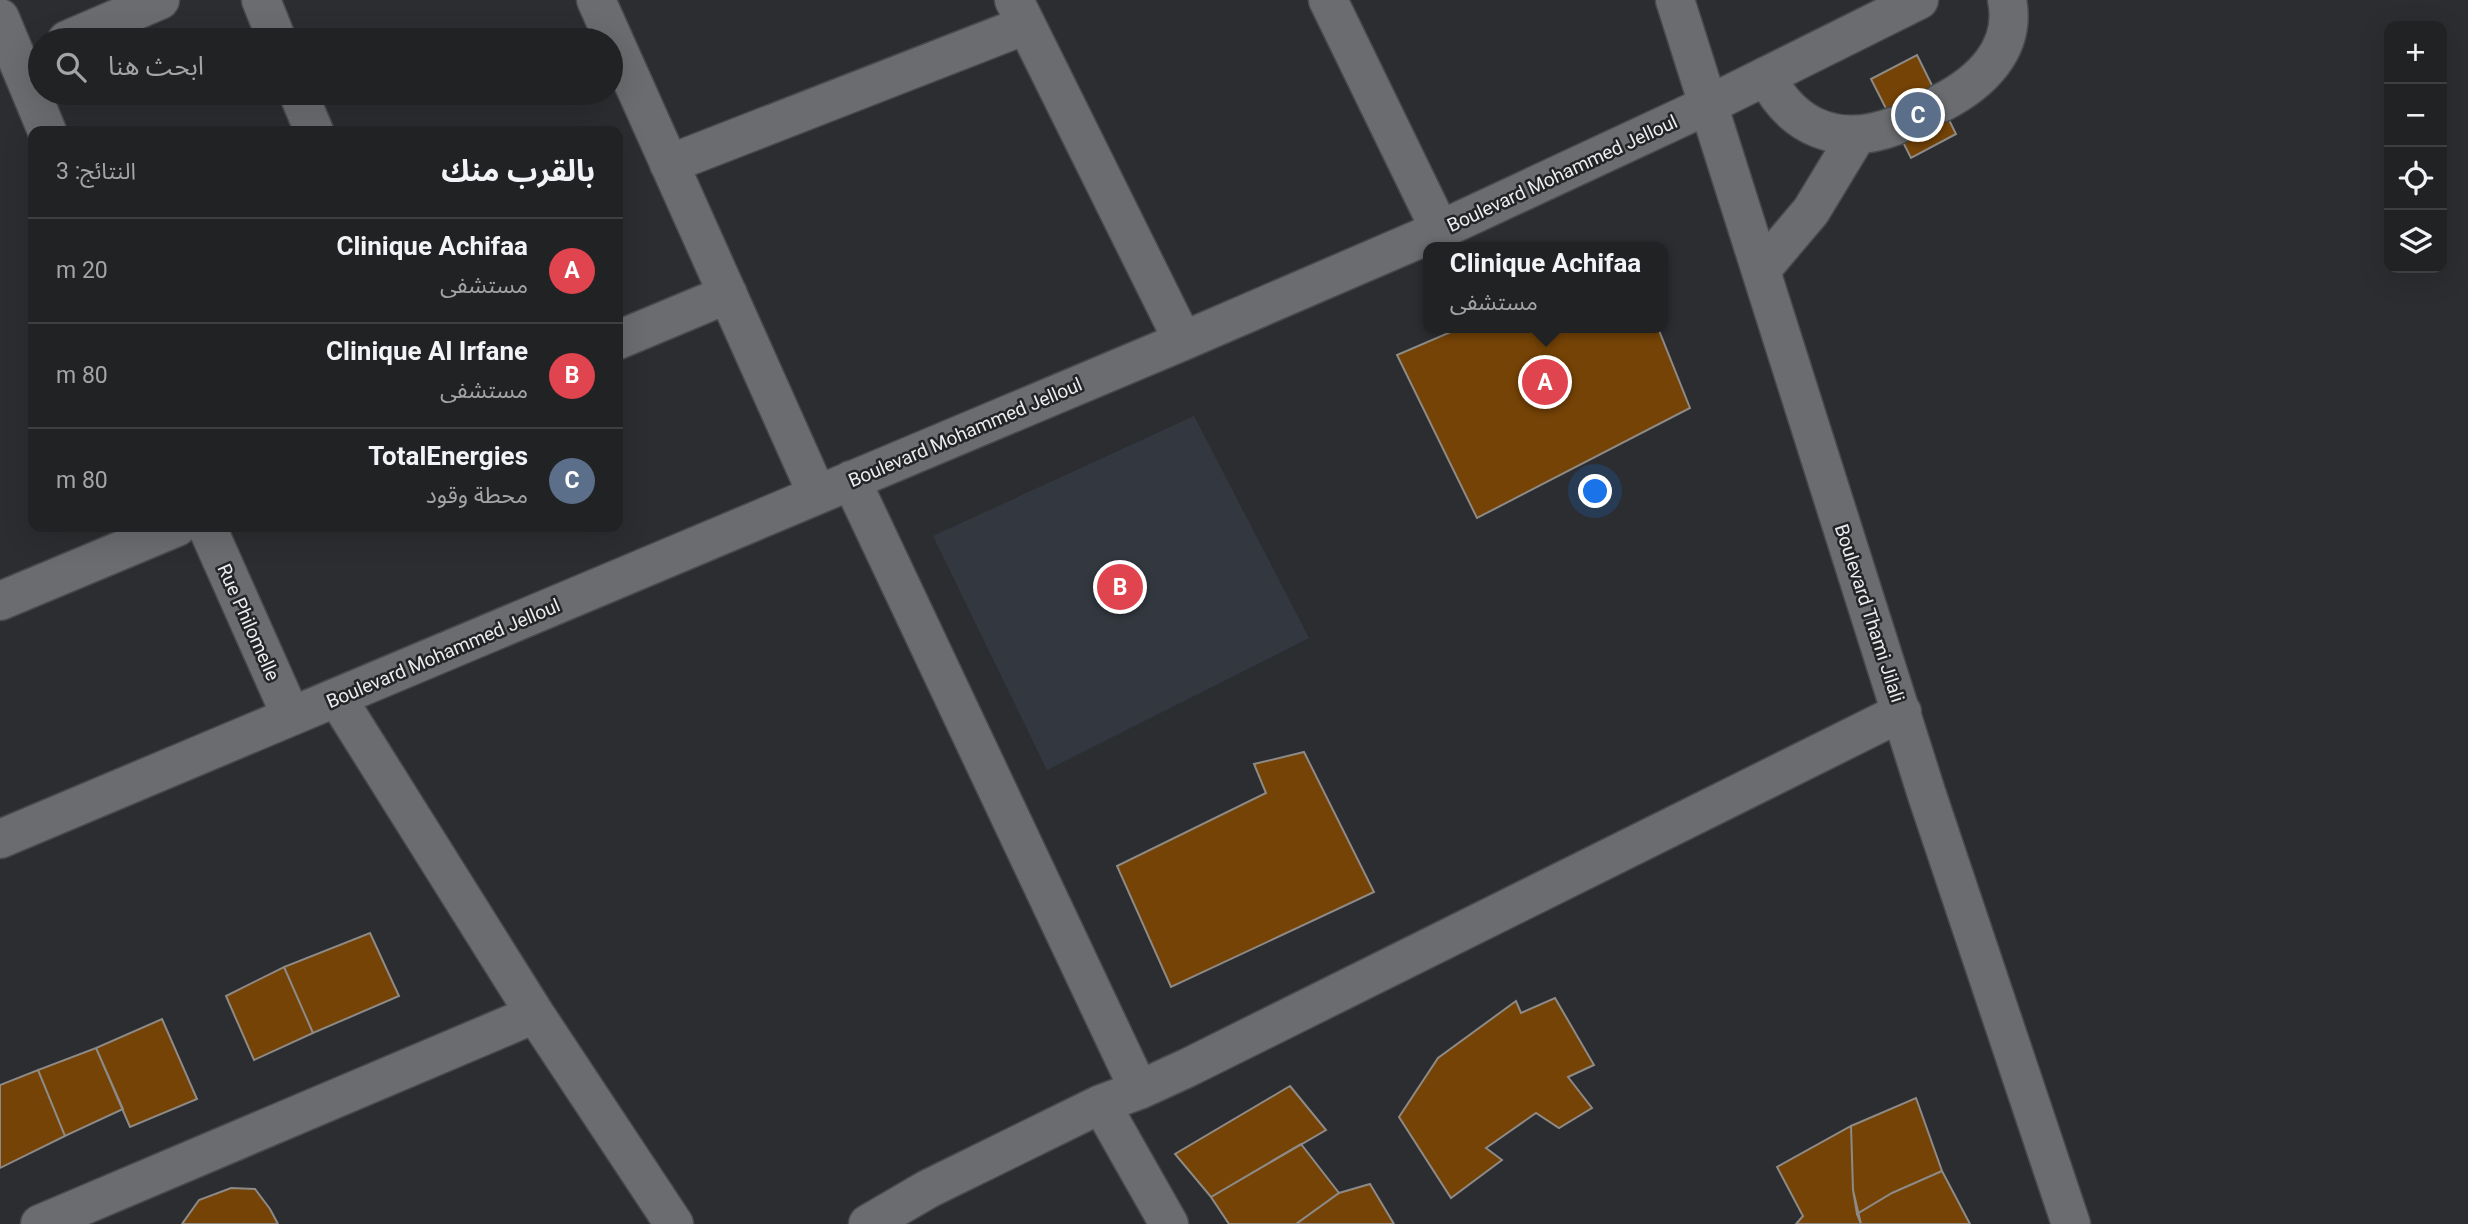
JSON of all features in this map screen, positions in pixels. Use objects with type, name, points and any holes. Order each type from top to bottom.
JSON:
[{"type":"street","points":[[95,28],[160,0]]},
{"type":"street","points":[[261,0],[272,28]]},
{"type":"street","points":[[596,0],[608,28]]},
{"type":"street","points":[[1328,0],[1440,230]]},
{"type":"street","name":"Boulevard Thami Jilali","points":[[1675,0],[1927,795],[2071,1224]]},
{"type":"street","name":"Boulevard Mohammed Jelloul","points":[[0,839],[1183,341],[1440,230],[1708,105],[1919,0]]},
{"type":"street","points":[[1941,103],[1962,93],[1982,77],[1997,56],[2006,33],[2007,0]]},
{"type":"street","points":[[669,164],[1020,13],[1183,341]]},
{"type":"street","points":[[0,18],[28,82]]},
{"type":"street","points":[[623,61],[727,294],[834,487],[1139,1090]]},
{"type":"street","points":[[1766,76],[1781,101],[1802,121],[1819,129],[1857,135],[1877,133],[1895,126]]},
{"type":"street","points":[[37,105],[45,126]]},
{"type":"street","points":[[303,105],[312,126]]},
{"type":"street","points":[[1761,270],[1811,211],[1857,135]]},
{"type":"street","points":[[623,338],[727,294]]},
{"type":"street","points":[[0,601],[165,532]]},
{"type":"street","name":"Rue Philomelle","points":[[209,532],[291,716]]},
{"type":"street","points":[[337,698],[535,1014],[674,1224]]},
{"type":"street","points":[[868,1224],[928,1189],[1101,1104],[1139,1090],[1902,712]]},
{"type":"street","points":[[40,1224],[535,1014]]},
{"type":"street","points":[[1101,1104],[1169,1224]]},
{"type":"shaded area","points":[[1194,416],[1309,638],[1047,770],[933,536]]},
{"type":"building","points":[[1917,55],[1956,134],[1911,158],[1871,79]]},
{"type":"building","points":[[1448,333],[1660,333],[1690,408],[1477,518],[1397,355]]},
{"type":"building","points":[[1304,752],[1374,892],[1171,987],[1117,866],[1266,793],[1254,764]]},
{"type":"building","points":[[370,933],[399,996],[313,1033],[284,967]]},
{"type":"building","points":[[284,967],[313,1033],[254,1060],[226,996]]},
{"type":"building","points":[[1555,998],[1594,1065],[1568,1077],[1592,1108],[1559,1128],[1536,1113],[1486,1148],[1502,1160],[1451,1198],[1399,1117],[1438,1058],[1516,1001],[1521,1013]]},
{"type":"building","points":[[162,1019],[197,1099],[130,1127],[96,1048]]},
{"type":"building","points":[[96,1048],[123,1109],[65,1136],[38,1070]]},
{"type":"building","points":[[38,1070],[65,1136],[0,1168],[0,1085]]},
{"type":"building","points":[[1290,1086],[1326,1130],[1211,1197],[1175,1154]]},
{"type":"building","points":[[1916,1098],[1942,1171],[1892,1193],[1857,1214],[1853,1190],[1851,1126]]},
{"type":"building","points":[[1851,1126],[1853,1190],[1861,1224],[1796,1224],[1803,1216],[1777,1167]]},
{"type":"building","points":[[1301,1144],[1339,1193],[1296,1224],[1229,1224],[1211,1197]]},
{"type":"building","points":[[1942,1171],[1970,1224],[1861,1224],[1857,1214],[1892,1193]]},
{"type":"building","points":[[1370,1184],[1394,1224],[1296,1224],[1339,1193]]},
{"type":"building","points":[[231,1188],[255,1189],[278,1224],[182,1224],[199,1200]]},
{"type":"tunnel","points":[[1895,126],[1941,103]]},
{"type":"place","name":"TotalEnergies","points":[[1918,115]]},
{"type":"place","name":"Clinique Achifaa","points":[[1545,382]]},
{"type":"place","name":"Clinique Al Irfane","points":[[1120,587]]}]
